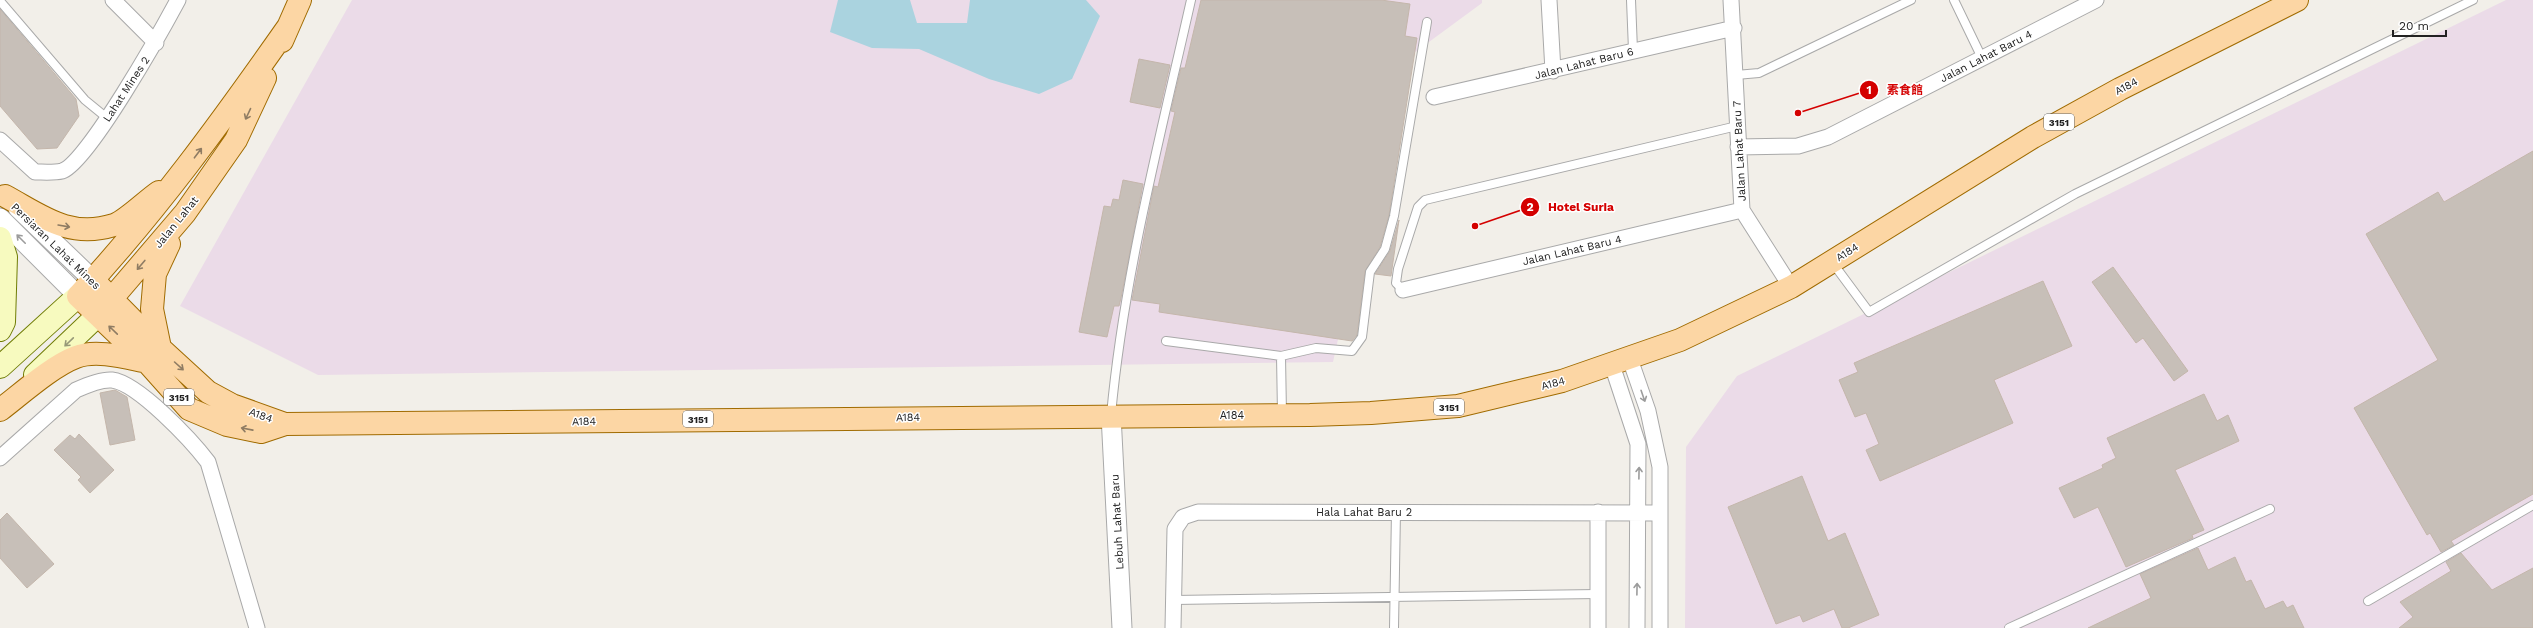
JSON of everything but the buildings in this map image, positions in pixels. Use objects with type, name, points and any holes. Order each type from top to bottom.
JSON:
[{"type":"main road","name":"Jalan Lahat","points":[[0,409],[104,308],[185,213],[236,140],[300,0]]},
{"type":"main road","name":"A184","points":[[104,308],[153,355],[208,392],[232,405],[285,424],[1111,415],[1370,414],[1458,406],[1562,381],[1621,362],[1722,322],[1791,287],[2033,137],[2127,85],[2297,0]]},
{"type":"main road","points":[[0,367],[78,296],[141,226],[181,176],[288,28]]},
{"type":"main road","points":[[2,195],[60,227],[85,229],[115,224],[181,176]]},
{"type":"main road","points":[[0,409],[40,379],[77,356],[112,354],[153,355],[152,309],[155,274],[185,213]]},
{"type":"main road","points":[[0,238],[6,257],[4,322],[0,330]]},
{"type":"main road","name":"Persiaran Lahat Mines","points":[[93,280],[104,308]]},
{"type":"main road","name":"3151","points":[[78,296],[104,308]]},
{"type":"street","points":[[113,0],[156,43]]},
{"type":"street","name":"Lahat Mines 2","points":[[0,140],[34,172],[63,171],[84,152],[156,43],[178,0]]},
{"type":"street","points":[[1549,0],[1553,71]]},
{"type":"street","name":"Jalan Lahat Baru 7","points":[[1731,0],[1734,28],[1737,126],[1742,210],[1791,287]]},
{"type":"street","name":"Jalan Lahat Baru 4","points":[[1738,147],[1798,146],[1828,137],[2096,0]]},
{"type":"street","name":"Jalan Lahat Baru 6","points":[[1434,97],[1553,71],[1634,50],[1734,28]]},
{"type":"street","name":"Persiaran Lahat Mines","points":[[2,195],[93,280]]},
{"type":"street","name":"Jalan Lahat Baru 4","points":[[1403,290],[1742,210]]},
{"type":"street","points":[[0,218],[78,296]]},
{"type":"street","points":[[1621,362],[1638,444],[1637,628]]},
{"type":"street","points":[[1621,362],[1648,411],[1660,467],[1660,628]]},
{"type":"street","points":[[0,458],[76,390],[91,384],[112,380],[124,384],[159,410],[197,447],[208,462],[257,628]]},
{"type":"street","name":"Lebuh Lahat Baru","points":[[1111,415],[1122,628]]},
{"type":"street","name":"Hala Lahat Baru 2","points":[[1173,628],[1175,529],[1183,517],[1198,512],[1659,513]]},
{"type":"street","points":[[1598,512],[1598,628]]},
{"type":"lane","points":[[1111,415],[1117,348],[1130,267],[1191,0]]},
{"type":"lane","points":[[1631,0],[1634,50]]},
{"type":"lane","points":[[1736,75],[1759,73],[1911,0]]},
{"type":"lane","points":[[1954,0],[1982,58]]},
{"type":"lane","points":[[1831,262],[1869,312],[2075,194],[2473,0]]},
{"type":"lane","points":[[0,1],[85,100],[106,118]]},
{"type":"lane","points":[[1166,341],[1281,356],[1316,348],[1352,350],[1362,337],[1370,272],[1385,249],[1394,216],[1427,22]]},
{"type":"lane","points":[[1403,290],[1396,283],[1398,269],[1418,207],[1424,200],[1737,126]]},
{"type":"lane","points":[[1281,356],[1282,414]]},
{"type":"lane","points":[[2368,601],[2533,505]]},
{"type":"lane","points":[[2010,628],[2270,509]]},
{"type":"lane","points":[[1394,628],[1396,512]]},
{"type":"lane","points":[[1174,600],[1598,594]]},
{"type":"shaded area","points":[[352,0],[1482,0],[1482,3],[1399,64],[1333,362],[318,375],[180,306]]},
{"type":"shaded area","points":[[2506,0],[2533,0],[2533,628],[1685,628],[1686,447],[1737,376]]},
{"type":"water","points":[[838,0],[910,0],[917,23],[967,23],[970,0],[1086,0],[1100,16],[1072,79],[1039,94],[989,79],[919,49],[872,48],[830,32]]},
{"type":"place","name":"素食館","points":[[1798,113]]},
{"type":"place","name":"Hotel Suria","points":[[1475,226]]}]
